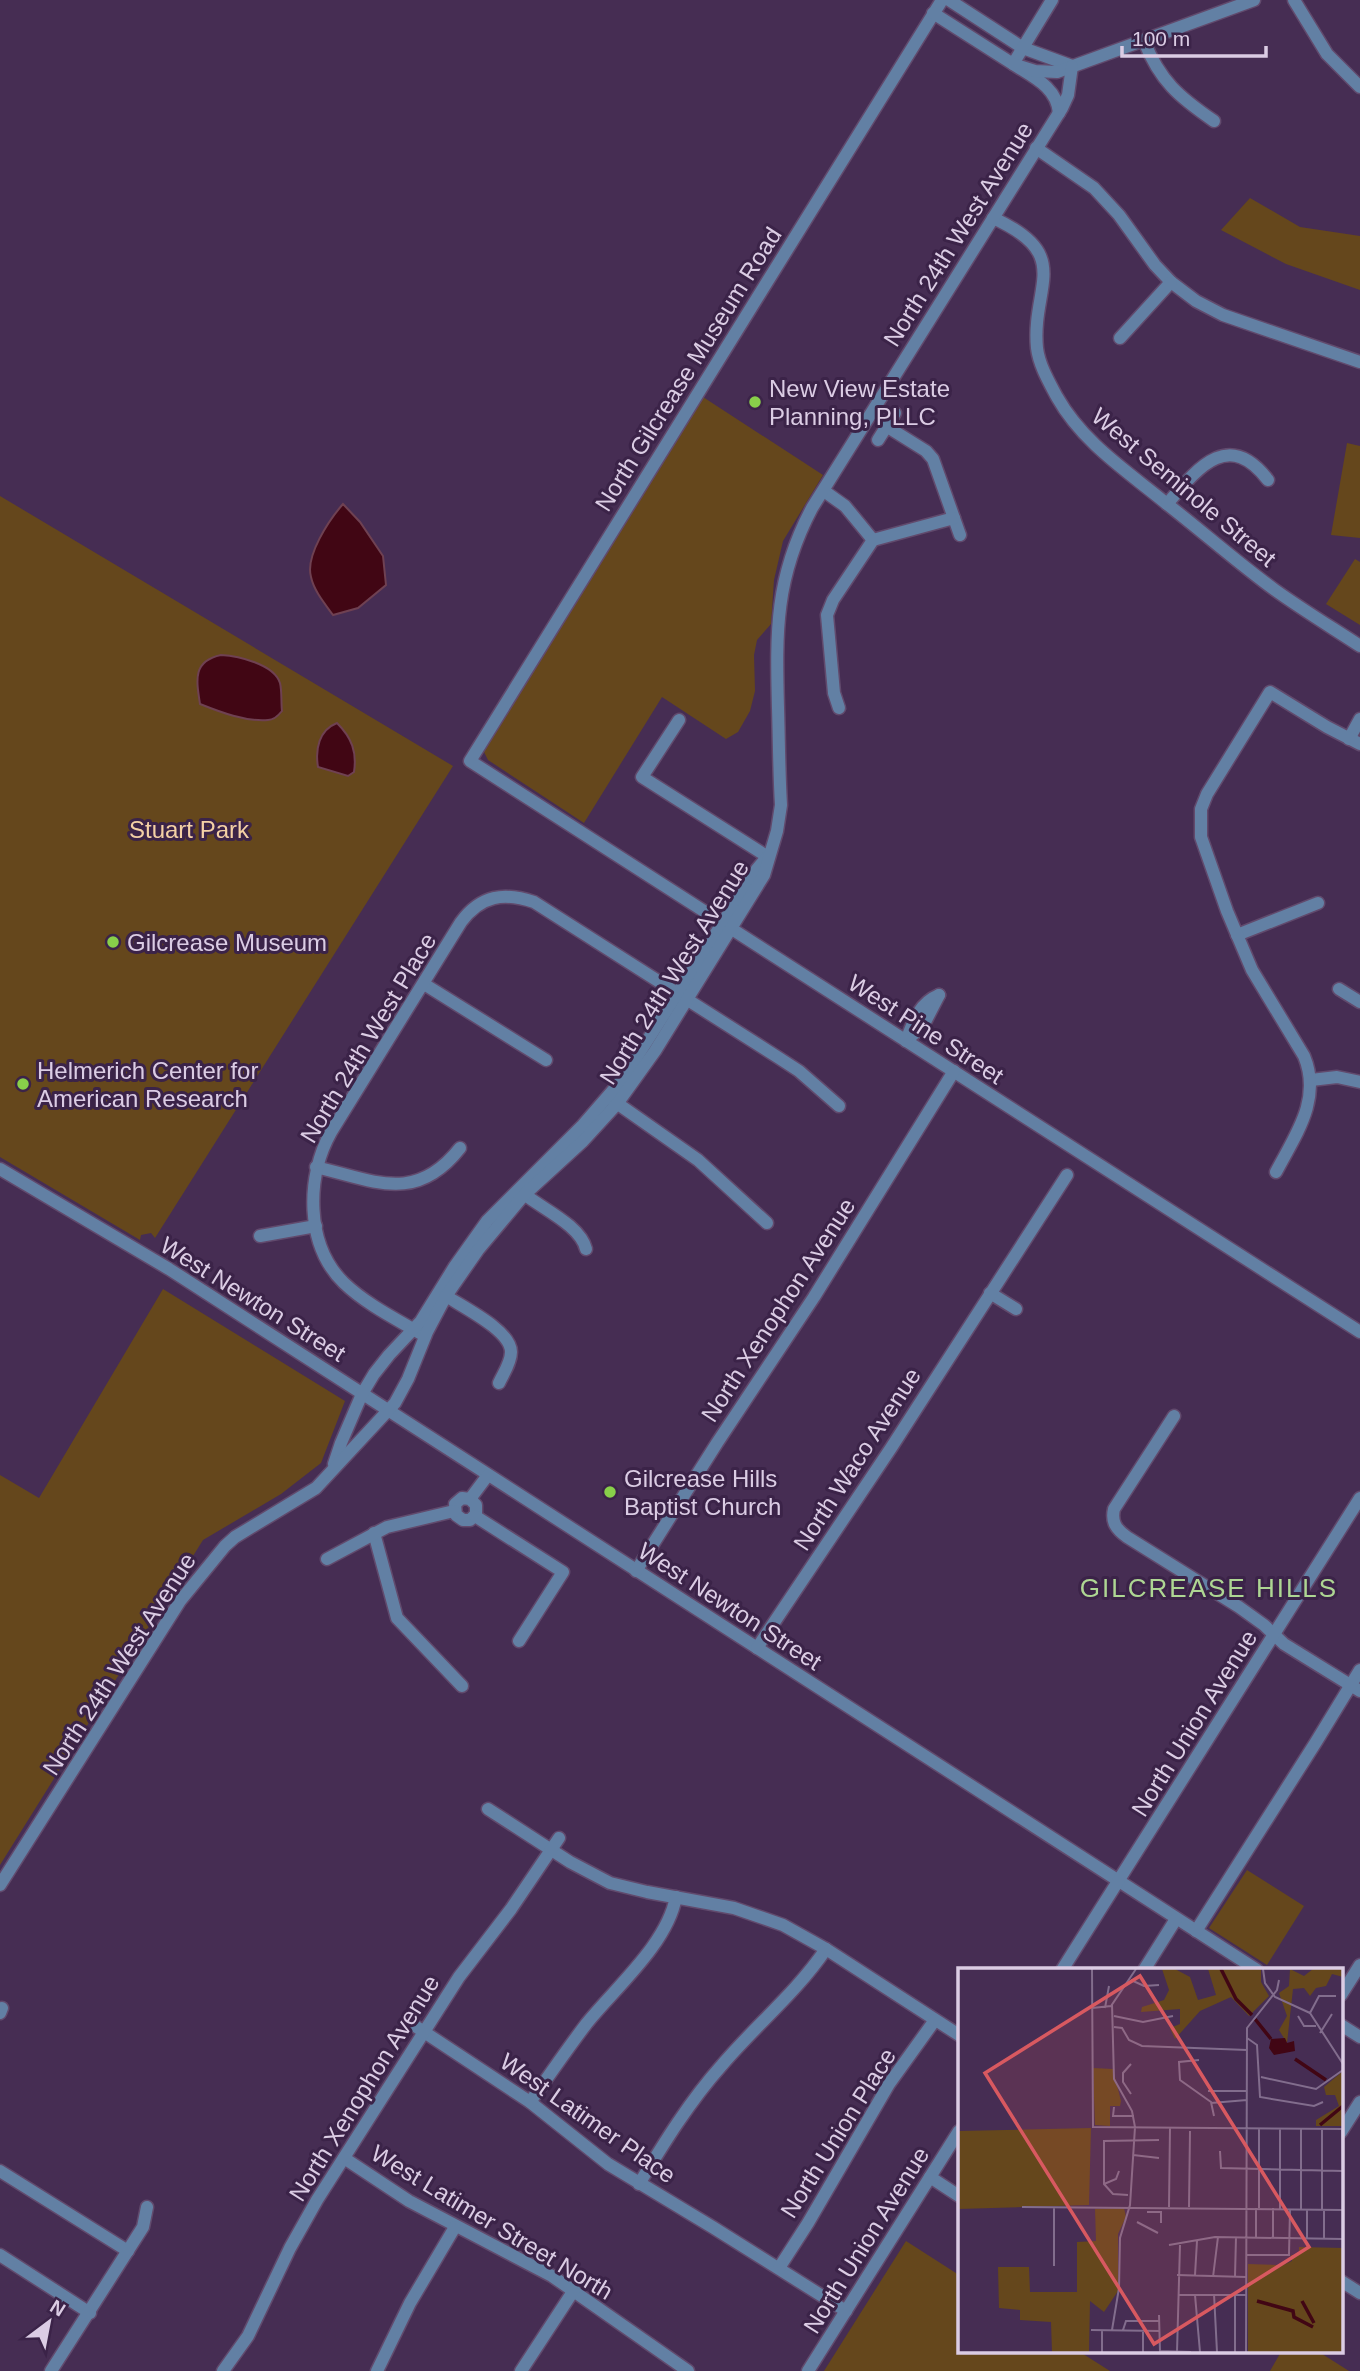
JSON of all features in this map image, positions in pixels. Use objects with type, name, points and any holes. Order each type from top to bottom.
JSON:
[{"type":"street","name":"North Gilcrease Museum Road","points":[[470,761],[942,0]]},
{"type":"street","points":[[949,0],[1023,48],[1072,66]]},
{"type":"street","points":[[1013,64],[1052,0]]},
{"type":"street","points":[[1013,64],[1024,69],[1057,72],[1254,0]]},
{"type":"street","points":[[1294,0],[1327,54],[1360,87]]},
{"type":"street","points":[[933,13],[1047,87],[1058,102],[1059,113]]},
{"type":"street","points":[[1144,41],[1163,78],[1214,121]]},
{"type":"street","name":"North 24th West Avenue","points":[[0,1885],[201,1572],[235,1537],[316,1488],[388,1410],[408,1379],[419,1333],[476,1235],[521,1192],[583,1125],[613,1101],[637,1059],[727,926],[757,869],[768,857],[777,831],[781,805],[777,659],[779,603],[795,545],[821,495],[1059,113],[1068,95],[1072,66]]},
{"type":"street","points":[[1036,148],[1076,173],[1102,195],[1125,222],[1150,259],[1171,282],[1196,301],[1223,315],[1360,362]]},
{"type":"street","name":"West Seminole Street","points":[[993,218],[1022,234],[1041,257],[1045,275],[1037,347],[1042,366],[1065,410],[1096,447],[1274,589],[1360,646]]},
{"type":"street","points":[[1120,338],[1171,282]]},
{"type":"street","points":[[878,440],[895,413]]},
{"type":"street","points":[[886,426],[930,455],[960,535]]},
{"type":"street","points":[[1167,504],[1194,473],[1216,458],[1232,456],[1249,460],[1268,480]]},
{"type":"street","points":[[821,495],[845,506],[873,540]]},
{"type":"street","points":[[839,708],[834,692],[827,614],[839,590],[873,540],[954,518]]},
{"type":"street","points":[[1276,1172],[1307,1109],[1311,1080],[1304,1056],[1252,970],[1237,935],[1201,837],[1201,809],[1207,794],[1270,692],[1355,741],[1360,719]]},
{"type":"street","points":[[679,720],[642,777],[768,857]]},
{"type":"street","name":"West Pine Street","points":[[470,761],[1360,1332]]},
{"type":"street","name":"North 24th West Place","points":[[419,1333],[365,1300],[342,1281],[325,1256],[316,1226],[313,1202],[316,1167],[321,1150],[331,1132],[468,913],[495,896],[517,896],[534,902],[682,996]]},
{"type":"street","points":[[1237,935],[1318,903]]},
{"type":"street","points":[[424,984],[546,1060]]},
{"type":"street","points":[[1339,989],[1360,1002]]},
{"type":"street","points":[[682,996],[799,1071],[839,1106]]},
{"type":"street","name":"North Xenophon Avenue","points":[[636,1571],[814,1297],[954,1071]]},
{"type":"street","points":[[1311,1080],[1337,1077],[1360,1082]]},
{"type":"street","points":[[613,1101],[698,1160],[767,1223]]},
{"type":"street","points":[[316,1167],[380,1182],[412,1184],[445,1167],[460,1148]]},
{"type":"street","name":"West Newton Street","points":[[0,1169],[153,1260],[1253,1968]]},
{"type":"street","name":"North Waco Avenue","points":[[757,1648],[891,1448],[1067,1175]]},
{"type":"street","points":[[521,1192],[575,1231],[586,1249]]},
{"type":"street","points":[[260,1236],[316,1226]]},
{"type":"street","points":[[990,1293],[1016,1309]]},
{"type":"street","points":[[443,1294],[494,1326],[507,1339],[511,1356],[499,1383]]},
{"type":"street","name":"North 24th West Avenue","points":[[333,1468],[362,1394],[388,1355],[419,1333]]},
{"type":"street","points":[[1174,1416],[1114,1509],[1112,1520],[1118,1530],[1239,1607],[1284,1644],[1355,1688]]},
{"type":"street","points":[[454,1511],[458,1501],[470,1499],[488,1475]]},
{"type":"street","name":"North Union Avenue","points":[[1063,1968],[1360,1498]]},
{"type":"street","points":[[454,1511],[463,1520],[470,1520],[475,1516],[476,1504],[470,1499]]},
{"type":"street","points":[[327,1559],[396,1524],[454,1511]]},
{"type":"street","points":[[475,1516],[563,1572],[519,1641]]},
{"type":"street","points":[[374,1534],[397,1618],[462,1686]]},
{"type":"street","points":[[1196,1931],[1355,1688],[1360,1670]]},
{"type":"street","points":[[488,1809],[590,1874],[610,1883],[747,1911],[782,1925],[958,2034]]},
{"type":"street","name":"North Xenophon Avenue","points":[[223,2371],[248,2336],[301,2226],[459,1977],[559,1838]]},
{"type":"street","points":[[530,2102],[584,2027],[659,1939],[671,1917],[676,1897]]},
{"type":"street","points":[[1145,1968],[1176,1919]]},
{"type":"street","points":[[639,2185],[670,2134],[707,2083],[807,1977],[826,1950]]},
{"type":"street","points":[[1342,1993],[1360,1965]]},
{"type":"street","name":"North Union Place","points":[[779,2268],[889,2084],[935,2020]]},
{"type":"street","name":"West Latimer Place","points":[[412,2024],[530,2102],[600,2158],[639,2185],[846,2311]]},
{"type":"street","points":[[1342,2026],[1360,2037]]},
{"type":"street","points":[[1342,2130],[1360,2102]]},
{"type":"street","name":"North Union Avenue","points":[[808,2371],[958,2133]]},
{"type":"street","name":"West Latimer Street North","points":[[344,2158],[408,2201],[529,2263],[574,2290],[688,2371]]},
{"type":"street","points":[[0,2171],[128,2251]]},
{"type":"street","points":[[930,2177],[958,2195]]},
{"type":"street","points":[[51,2371],[143,2227],[147,2207]]},
{"type":"street","points":[[377,2371],[416,2290],[455,2227]]},
{"type":"street","points":[[0,2255],[90,2313]]},
{"type":"street","points":[[1342,2282],[1360,2293]]},
{"type":"street","points":[[522,2371],[574,2290]]},
{"type":"green space","points":[[1250,198],[1300,227],[1360,236],[1360,290],[1286,264],[1221,230]]},
{"type":"green space","points":[[703,397],[823,475],[783,541],[774,580],[771,624],[757,640],[754,655],[755,691],[750,711],[738,732],[726,739],[662,697],[584,823],[488,760],[484,752],[486,742]]},
{"type":"green space","points":[[1347,443],[1360,446],[1360,538],[1331,535]]},
{"type":"green space","name":"Stuart Park","points":[[0,496],[453,766],[155,1238],[151,1233],[141,1235],[140,1240],[0,1157]]},
{"type":"green space","points":[[1355,559],[1360,562],[1360,625],[1326,604]]},
{"type":"green space","points":[[163,1289],[345,1401],[321,1463],[281,1494],[203,1540],[0,1865],[0,1475],[39,1498]]},
{"type":"green space","points":[[1247,1870],[1304,1906],[1267,1965],[1209,1928]]},
{"type":"green space","points":[[906,2241],[958,2274],[958,2354],[1083,2354],[1110,2371],[824,2371]]},
{"type":"green space","points":[[1280,2354],[1322,2354],[1349,2371],[1270,2371]]},
{"type":"shaded area","points":[[343,504],[360,522],[383,556],[386,585],[358,608],[333,615],[315,587],[310,568],[320,539]]},
{"type":"shaded area","points":[[221,655],[255,662],[276,676],[281,686],[282,711],[277,716],[270,720],[242,718],[200,704],[198,672],[205,662]]},
{"type":"shaded area","points":[[337,723],[350,740],[354,752],[354,772],[348,776],[318,767],[317,754],[322,735]]},
{"type":"place","name":"New View Estate Planning, PLLC","points":[[755,402]]},
{"type":"place","name":"Gilcrease Museum","points":[[113,942]]},
{"type":"place","name":"Helmerich Center for American Research","points":[[23,1084]]},
{"type":"place","name":"Gilcrease Hills Baptist Church","points":[[610,1492]]},
{"type":"district","name":"GILCREASE HILLS","points":[[1209,1588]]}]
